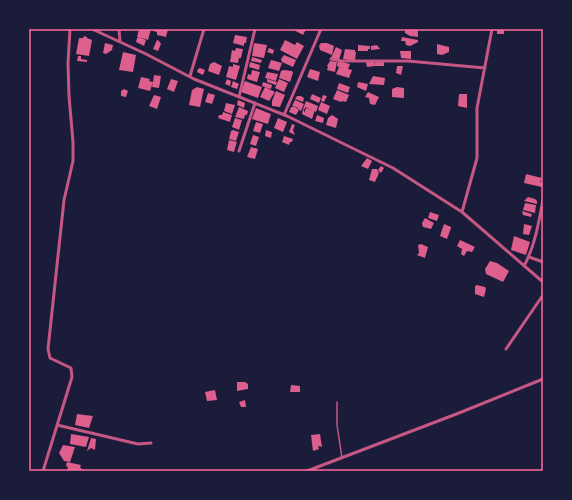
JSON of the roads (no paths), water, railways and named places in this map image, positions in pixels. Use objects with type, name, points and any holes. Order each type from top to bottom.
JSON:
[{"type":"street","points":[[43,471],[72,377],[71,368],[50,358],[48,349],[64,200],[73,161],[69,89],[70,29]]},
{"type":"street","points":[[92,29],[190,76],[284,115],[393,168],[462,212],[543,282]]},
{"type":"street","points":[[120,29],[120,42]]},
{"type":"street","points":[[190,76],[204,29]]},
{"type":"street","points":[[239,97],[255,29]]},
{"type":"street","points":[[284,115],[321,29]]},
{"type":"street","points":[[462,212],[477,158],[477,108],[492,29]]},
{"type":"street","points":[[332,59],[341,61],[408,61],[485,68]]},
{"type":"street","points":[[239,151],[255,104]]},
{"type":"street","points":[[524,266],[529,257],[543,200]]},
{"type":"street","points":[[529,257],[543,262]]},
{"type":"street","points":[[506,348],[543,295]]},
{"type":"street","points":[[307,471],[543,380]]},
{"type":"street","points":[[57,426],[132,443],[151,443]]},
{"type":"lane","points":[[337,402],[337,425],[342,458]]}]
